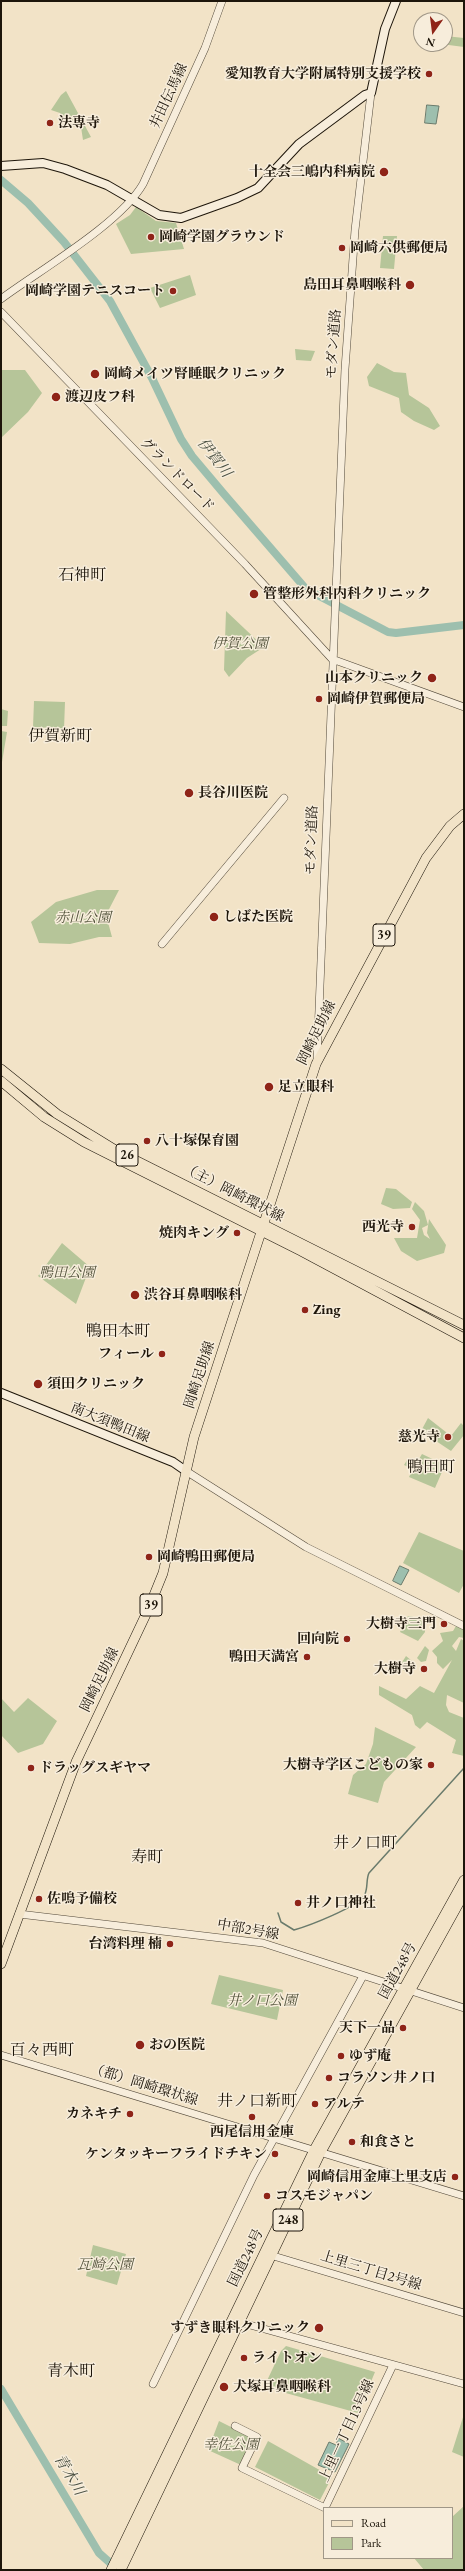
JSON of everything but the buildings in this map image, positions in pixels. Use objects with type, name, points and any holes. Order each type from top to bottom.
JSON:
[{"type":"main road","points":[[1,166],[43,163],[89,176],[134,199],[159,215],[181,218],[237,198],[258,188],[299,144],[365,95],[371,93],[385,29],[396,1]]},
{"type":"main road","name":"岡崎足助線","points":[[1,1964],[76,1762],[148,1610],[163,1573],[194,1437],[316,1064],[426,858],[450,826],[464,814]]},
{"type":"main road","name":"（主）岡崎環状線","points":[[1,1069],[85,1132],[464,1338]]},
{"type":"main road","name":"（主）岡崎環状線","points":[[1,1081],[44,1117],[75,1137],[464,1325]]},
{"type":"main road","name":"南大須鴨田線","points":[[1,1393],[173,1462],[186,1471]]},
{"type":"main road","name":"国道248号","points":[[407,1990],[464,1880]]},
{"type":"main road","name":"国道248号","points":[[120,2570],[125,2552],[317,2151],[407,1990],[464,1894]]},
{"type":"main road","name":"国道248号","points":[[111,2570],[125,2552],[239,2322],[317,2151]]},
{"type":"street","name":"井田伝馬線","points":[[1,298],[118,214],[134,199],[143,184],[205,48],[222,1]]},
{"type":"street","name":"モダン道路","points":[[316,1064],[332,659],[337,598],[340,475],[348,318],[355,230],[371,93]]},
{"type":"street","name":"グランドロード","points":[[1,312],[245,564],[332,659]]},
{"type":"street","points":[[332,659],[464,707]]},
{"type":"street","points":[[162,944],[284,798]]},
{"type":"street","points":[[186,1471],[311,1550],[464,1626]]},
{"type":"street","name":"中部2号線","points":[[19,1914],[263,1943],[464,2008]]},
{"type":"street","points":[[152,2384],[274,2138],[363,1976]]},
{"type":"street","name":"（都）岡崎環状線","points":[[1,2055],[464,2196]]},
{"type":"street","name":"上里三丁目2号線","points":[[270,2255],[464,2313]]},
{"type":"street","points":[[239,2322],[464,2384]]},
{"type":"street","name":"上里一丁目13号線","points":[[325,2507],[393,2365]]},
{"type":"street","points":[[235,2426],[257,2438],[242,2468],[323,2507]]},
{"type":"green space","points":[[453,37],[464,38],[464,47],[453,46]]},
{"type":"green space","points":[[66,91],[91,137],[83,140],[81,127],[72,126],[68,118],[63,118],[60,113],[51,110],[61,95]]},
{"type":"green space","name":"岡崎学園グラウンド","points":[[136,207],[156,221],[176,223],[184,249],[131,254],[116,224],[130,215]]},
{"type":"green space","points":[[383,236],[397,236],[394,269],[380,268]]},
{"type":"green space","name":"岡崎学園テニスコート","points":[[190,275],[196,295],[160,308],[150,288]]},
{"type":"green space","points":[[295,349],[315,351],[311,361],[296,360]]},
{"type":"green space","points":[[377,363],[394,372],[406,373],[409,395],[429,408],[440,426],[434,430],[414,421],[401,412],[399,398],[369,386],[367,377]]},
{"type":"green space","points":[[1,370],[25,370],[42,393],[28,412],[1,438]]},
{"type":"green space","name":"伊賀公園","points":[[226,611],[264,647],[247,658],[229,677],[224,670]]},
{"type":"green space","points":[[34,701],[65,702],[64,729],[33,727]]},
{"type":"green space","points":[[1,709],[8,711],[7,726],[1,726]]},
{"type":"green space","points":[[1,731],[7,732],[1,768]]},
{"type":"green space","name":"赤山公園","points":[[97,890],[119,890],[106,915],[112,937],[99,937],[70,944],[39,943],[31,922],[56,902]]},
{"type":"green space","points":[[386,1188],[396,1189],[412,1202],[410,1208],[393,1209],[381,1204]]},
{"type":"green space","points":[[415,1202],[424,1211],[428,1225],[422,1228],[424,1235],[430,1239],[427,1233],[429,1219],[446,1245],[444,1253],[417,1261],[401,1251],[394,1238],[417,1238],[420,1220],[412,1209]]},
{"type":"green space","name":"鴨田公園","points":[[62,1243],[90,1267],[76,1304],[38,1276]]},
{"type":"green space","points":[[428,1418],[451,1436],[461,1423],[464,1426],[464,1435],[451,1451],[421,1431]]},
{"type":"green space","points":[[422,1454],[445,1465],[435,1488],[409,1477],[413,1469],[404,1465],[407,1460],[416,1464]]},
{"type":"green space","points":[[419,1532],[464,1551],[464,1584],[459,1593],[403,1563]]},
{"type":"green space","points":[[408,1616],[415,1617],[423,1622],[425,1632],[418,1641],[400,1632]]},
{"type":"green space","points":[[456,1626],[464,1629],[464,1638],[459,1637],[452,1646],[456,1651],[461,1639],[464,1641],[464,1703],[447,1695],[446,1705],[449,1712],[464,1718],[464,1756],[452,1753],[456,1740],[427,1722],[420,1729],[415,1725],[412,1715],[379,1695],[379,1686],[406,1699],[420,1686],[434,1693],[452,1660],[443,1669],[437,1663],[437,1657],[432,1651],[443,1641],[440,1633],[453,1631]]},
{"type":"green space","points":[[425,1646],[429,1650],[426,1661],[421,1662],[417,1658]]},
{"type":"green space","points":[[406,1656],[412,1661],[407,1672],[403,1670],[401,1664]]},
{"type":"green space","points":[[1,1698],[14,1712],[28,1698],[57,1721],[43,1744],[18,1753],[1,1735]]},
{"type":"green space","points":[[375,1727],[416,1747],[384,1782],[378,1803],[348,1794],[353,1775],[366,1764],[373,1744]]},
{"type":"green space","name":"井ノ口公園","points":[[219,1975],[283,1990],[277,2020],[211,2004]]},
{"type":"green space","name":"瓦崎公園","points":[[93,2245],[126,2254],[117,2285],[86,2276]]},
{"type":"green space","points":[[286,2346],[375,2372],[358,2413],[264,2387],[281,2351]]},
{"type":"green space","points":[[464,2414],[464,2457],[452,2452]]},
{"type":"green space","name":"幸佐公園","points":[[219,2421],[251,2437],[252,2440],[241,2465],[208,2450]]},
{"type":"green space","points":[[268,2441],[332,2477],[320,2500],[255,2467]]},
{"type":"green space","points":[[464,2506],[464,2570],[424,2570],[415,2559],[453,2559],[453,2516]]},
{"type":"shaded area","points":[[427,105],[439,106],[436,124],[425,123]]},
{"type":"shaded area","points":[[400,1566],[409,1570],[401,1585],[393,1581]]},
{"type":"shaded area","points":[[338,2438],[349,2444],[335,2472],[318,2465],[329,2442],[336,2445]]},
{"type":"waterway","name":"伊賀川","points":[[1,180],[28,203],[64,242],[110,301],[152,378],[181,439],[192,456],[306,589],[388,632],[396,633],[464,625]]},
{"type":"waterway","points":[[278,1913],[281,1922],[294,1930],[310,1925],[344,1910],[361,1899],[366,1891],[369,1873],[464,1768]]},
{"type":"waterway","name":"青木川","points":[[1,2389],[99,2553],[117,2569]]},
{"type":"place","name":"愛知教育大学附属特別支援学校","points":[[429,74]]},
{"type":"place","name":"法専寺","points":[[50,123]]},
{"type":"place","name":"十全会三嶋内科病院","points":[[384,172]]},
{"type":"place","name":"岡崎学園グラウンド","points":[[151,237]]},
{"type":"place","name":"岡崎六供郵便局","points":[[342,248]]},
{"type":"place","name":"島田耳鼻咽喉科","points":[[410,285]]},
{"type":"place","name":"岡崎学園テニスコート","points":[[173,291]]},
{"type":"place","name":"岡崎メイツ腎睡眠クリニック","points":[[95,374]]},
{"type":"place","name":"渡辺皮フ科","points":[[56,397]]},
{"type":"place","name":"管整形外科内科クリニック","points":[[254,594]]},
{"type":"place","name":"山本クリニック","points":[[432,678]]},
{"type":"place","name":"岡崎伊賀郵便局","points":[[319,699]]},
{"type":"place","name":"長谷川医院","points":[[189,793]]},
{"type":"place","name":"しばた医院","points":[[214,917]]},
{"type":"place","name":"足立眼科","points":[[269,1087]]},
{"type":"place","name":"八十塚保育園","points":[[147,1141]]},
{"type":"place","name":"西光寺","points":[[412,1227]]},
{"type":"place","name":"焼肉キング","points":[[237,1233]]},
{"type":"place","name":"渋谷耳鼻咽喉科","points":[[135,1295]]},
{"type":"place","name":"Zing","points":[[305,1310]]},
{"type":"place","name":"フィール","points":[[162,1354]]},
{"type":"place","name":"須田クリニック","points":[[38,1384]]},
{"type":"place","name":"慈光寺","points":[[448,1437]]},
{"type":"place","name":"岡崎鴨田郵便局","points":[[149,1557]]},
{"type":"place","name":"大樹寺三門","points":[[444,1624]]},
{"type":"place","name":"回向院","points":[[347,1639]]},
{"type":"place","name":"鴨田天満宮","points":[[307,1657]]},
{"type":"place","name":"大樹寺","points":[[424,1669]]},
{"type":"place","name":"大樹寺学区こどもの家","points":[[431,1765]]},
{"type":"place","name":"ドラッグスギヤマ","points":[[31,1768]]},
{"type":"place","name":"佐鳴予備校","points":[[39,1899]]},
{"type":"place","name":"井ノ口神社","points":[[298,1903]]},
{"type":"place","name":"台湾料理 楠","points":[[170,1944]]},
{"type":"place","name":"天下一品","points":[[403,2028]]},
{"type":"place","name":"おの医院","points":[[140,2045]]},
{"type":"place","name":"ゆず庵","points":[[341,2056]]},
{"type":"place","name":"コラソン井ノ口","points":[[329,2078]]},
{"type":"place","name":"アルテ","points":[[315,2104]]},
{"type":"place","name":"カネキチ","points":[[130,2114]]},
{"type":"place","name":"西尾信用金庫","points":[[252,2117]]},
{"type":"place","name":"和食さと","points":[[352,2142]]},
{"type":"place","name":"ケンタッキーフライドチキン","points":[[275,2154]]},
{"type":"place","name":"岡崎信用金庫上里支店","points":[[455,2177]]},
{"type":"place","name":"コスモジャパン","points":[[267,2196]]},
{"type":"place","name":"すずき眼科クリニック","points":[[319,2328]]},
{"type":"place","name":"ライトオン","points":[[244,2358]]},
{"type":"place","name":"犬塚耳鼻咽喉科","points":[[224,2387]]},
{"type":"district","name":"石神町","points":[[82,576]]},
{"type":"district","name":"伊賀新町","points":[[60,737]]},
{"type":"district","name":"鴨田本町","points":[[118,1332]]},
{"type":"district","name":"鴨田町","points":[[431,1468]]},
{"type":"district","name":"井ノ口町","points":[[365,1844]]},
{"type":"district","name":"寿町","points":[[147,1858]]},
{"type":"district","name":"百々西町","points":[[42,2051]]},
{"type":"district","name":"井ノ口新町","points":[[257,2102]]},
{"type":"district","name":"青木町","points":[[71,2372]]}]
